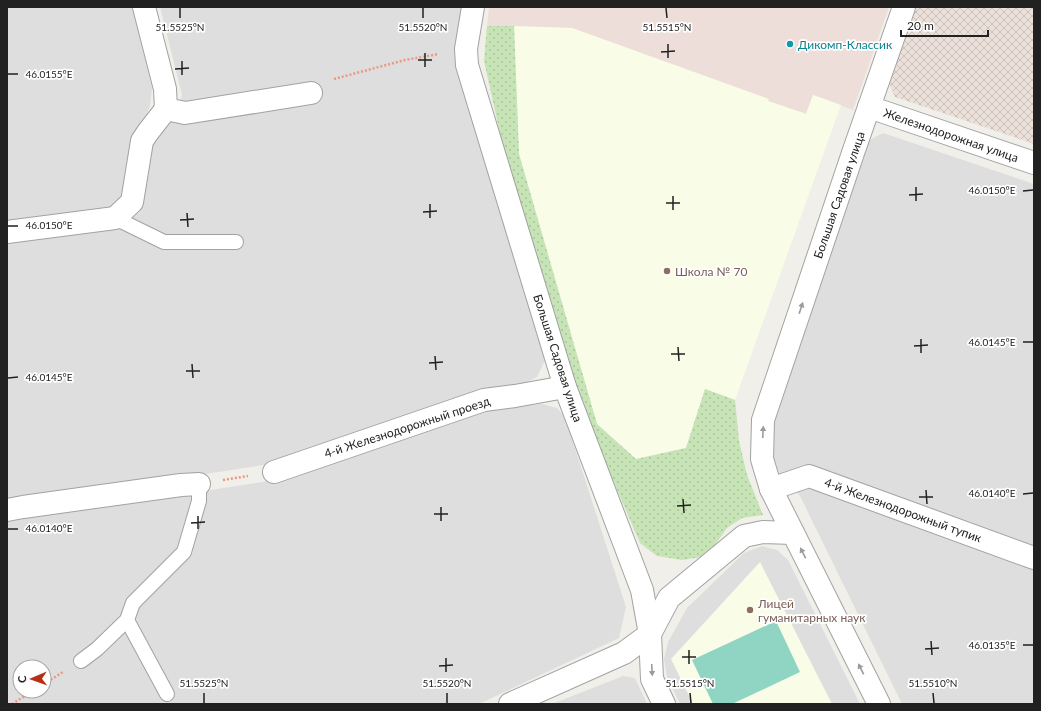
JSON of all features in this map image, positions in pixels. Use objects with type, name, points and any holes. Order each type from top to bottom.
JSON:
[{"type":"street","points":[[7,232],[115,218],[132,202],[142,141],[166,109],[165,89],[144,7]]},
{"type":"street","name":"Большая Садовая улица","points":[[473,7],[466,49],[468,65],[565,387],[642,590],[650,634],[652,679],[664,704]]},
{"type":"street","name":"Большая Садовая улица","points":[[879,704],[792,533],[771,488],[762,458],[763,420],[904,7]]},
{"type":"street","points":[[166,109],[185,112],[311,93]]},
{"type":"street","name":"Железнодорожная улица","points":[[869,107],[1034,163]]},
{"type":"street","name":"4-й Железнодорожный проезд","points":[[274,472],[484,400],[565,387]]},
{"type":"street","name":"4-й Железнодорожный тупик","points":[[771,488],[808,476],[1034,558]]},
{"type":"street","points":[[7,510],[181,485],[199,484]]},
{"type":"street","points":[[510,704],[624,653],[650,634],[669,598],[744,536],[763,532],[792,533]]},
{"type":"lane","points":[[115,218],[164,242],[236,242]]},
{"type":"lane","points":[[81,661],[97,649],[127,620],[133,603],[184,552],[199,501],[199,484]]},
{"type":"lane","points":[[127,620],[167,694]]},
{"type":"path","points":[[311,93],[332,80],[404,60],[466,49]]},
{"type":"path","points":[[199,484],[274,472]]},
{"type":"shaded area","points":[[7,7],[133,7],[152,88],[150,106],[140,130],[124,195],[113,208],[7,223]]},
{"type":"shaded area","points":[[160,7],[462,7],[457,69],[545,360],[537,377],[512,389],[271,464],[199,475],[7,499],[7,242],[120,226],[140,212],[148,144],[154,135],[169,125],[182,95]]},
{"type":"shaded area","points":[[489,7],[889,7],[853,110],[813,95],[807,114],[572,28],[487,26]]},
{"type":"shaded area","points":[[915,7],[1034,7],[1034,144],[895,97],[888,82]]},
{"type":"shaded area","name":"Школа № 70","points":[[514,26],[572,28],[769,99],[768,101],[806,114],[813,95],[841,105],[735,400],[705,389],[686,448],[636,459],[597,424],[519,154]]},
{"type":"shaded area","points":[[883,133],[1034,184],[1034,704],[902,704],[800,496],[780,475],[772,456],[773,424],[868,141]]},
{"type":"shaded area","points":[[542,404],[557,408],[565,417],[626,607],[619,638],[479,704],[7,704],[7,522],[276,480],[487,409]]},
{"type":"shaded area","name":"Лицей гуманитарных наук","points":[[762,546],[777,550],[788,560],[860,704],[680,704],[667,677],[664,659],[668,642],[687,608],[744,553]]},
{"type":"shaded area","name":"Лицей гуманитарных наук","points":[[760,562],[832,704],[693,704],[671,659]]},
{"type":"shaded area","points":[[623,676],[635,678],[647,704],[552,704]]},
{"type":"green space","points":[[487,26],[514,26],[519,154],[597,424],[636,459],[686,448],[705,389],[735,400],[739,441],[747,475],[763,515],[742,518],[727,528],[707,556],[682,560],[657,556],[640,543],[586,417],[506,160],[484,61]]},
{"type":"green space","points":[[776,621],[800,672],[732,704],[713,704],[692,660]]},
{"type":"place","name":"Дикомп-Классик","points":[[790,44]]},
{"type":"place","name":"Школа № 70","points":[[667,271]]},
{"type":"place","name":"Лицей гуманитарных наук","points":[[750,610]]}]
